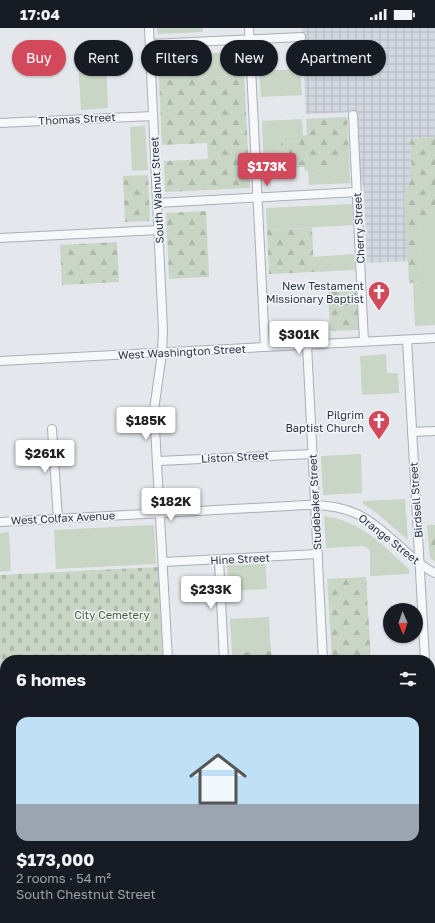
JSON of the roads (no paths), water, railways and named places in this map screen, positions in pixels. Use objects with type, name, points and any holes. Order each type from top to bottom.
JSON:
[{"type":"street","name":"South Walnut Street","points":[[149,28],[150,40]]},
{"type":"street","points":[[249,28],[250,40],[301,37]]},
{"type":"street","name":"South Walnut Street","points":[[151,76],[163,330],[162,353],[154,410],[168,655]]},
{"type":"street","points":[[252,76],[265,347]]},
{"type":"street","name":"Cherry Street","points":[[353,115],[364,342]]},
{"type":"street","name":"Thomas Street","points":[[0,123],[153,116]]},
{"type":"street","points":[[157,203],[356,192]]},
{"type":"street","points":[[0,238],[159,230]]},
{"type":"street","name":"West Washington Street","points":[[0,361],[435,338]]},
{"type":"street","name":"Birdsell Street","points":[[407,340],[425,655]]},
{"type":"street","name":"Studebaker Street","points":[[307,345],[324,655]]},
{"type":"street","points":[[52,429],[58,518]]},
{"type":"street","points":[[412,432],[435,431]]},
{"type":"street","name":"Liston Street","points":[[158,461],[312,454]]},
{"type":"street","name":"West Colfax Avenue","points":[[0,522],[315,505],[342,508]]},
{"type":"street","name":"Orange Street","points":[[342,508],[368,519],[420,563],[435,573]]},
{"type":"street","name":"Hine Street","points":[[163,562],[318,554]]},
{"type":"street","points":[[219,560],[224,655]]},
{"type":"place","name":"New Testament Missionary Baptist","points":[[379,312]]},
{"type":"place","name":"Pilgrim Baptist Church","points":[[379,440]]},
{"type":"park label","name":"City Cemetery","points":[[112,615]]}]
